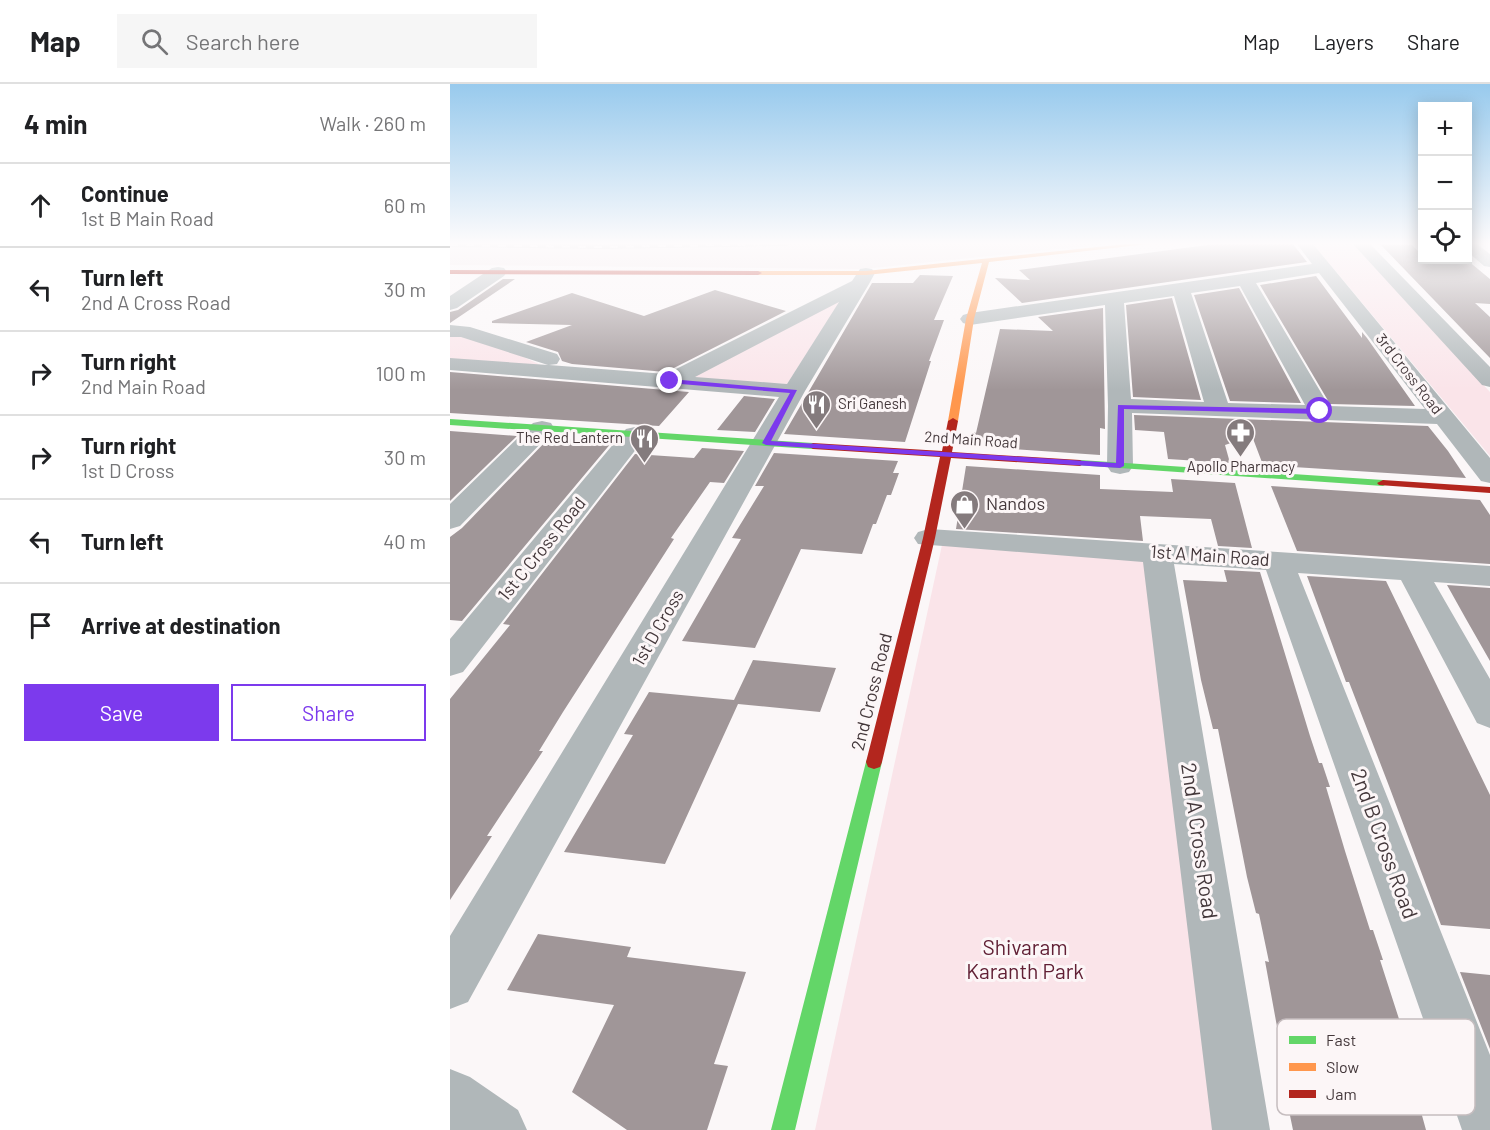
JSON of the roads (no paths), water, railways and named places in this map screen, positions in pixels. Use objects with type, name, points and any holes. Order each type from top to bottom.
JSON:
[{"type":"main road","name":"2nd Cross Road","points":[[783,1130],[929,538],[948,455],[970,319],[977,293]]},
{"type":"main road","name":"2nd Main Road","points":[[453,425],[542,428],[1490,490]]},
{"type":"street","points":[[450,304],[467,293]]},
{"type":"street","points":[[670,381],[835,293]]},
{"type":"street","name":"1st D Cross","points":[[450,984],[766,443],[794,391],[854,293]]},
{"type":"street","points":[[970,319],[1157,293]]},
{"type":"street","points":[[1181,293],[1218,408]]},
{"type":"street","points":[[1252,293],[1320,411]]},
{"type":"street","name":"3rd Cross Road","points":[[1344,293],[1490,476]]},
{"type":"street","points":[[1407,293],[1490,380]]},
{"type":"street","points":[[1114,298],[1120,406],[1120,466]]},
{"type":"street","points":[[450,330],[464,331],[595,375]]},
{"type":"street","points":[[450,364],[794,391]]},
{"type":"street","points":[[1120,406],[1320,411],[1443,417]]},
{"type":"street","points":[[450,520],[542,428]]},
{"type":"street","name":"1st C Cross Road","points":[[450,663],[635,434]]},
{"type":"street","name":"1st A Main Road","points":[[929,538],[1490,576]]},
{"type":"street","name":"2nd A Cross Road","points":[[1157,553],[1241,1130]]},
{"type":"street","name":"2nd B Cross Road","points":[[1278,561],[1450,1019]]},
{"type":"street","points":[[1412,571],[1490,712]]},
{"type":"street","name":"2nd B Cross Road","points":[[1475,1087],[1490,1127]]},
{"type":"street","points":[[450,1097],[498,1130]]},
{"type":"place","name":"Sri Ganesh","points":[[817,430]]},
{"type":"place","name":"Apollo Pharmacy","points":[[1241,458]]},
{"type":"place","name":"The Red Lantern","points":[[644,464]]},
{"type":"place","name":"Nandos","points":[[965,530]]},
{"type":"park label","name":"Shivaram Karanth Park","points":[[1025,960]]}]
